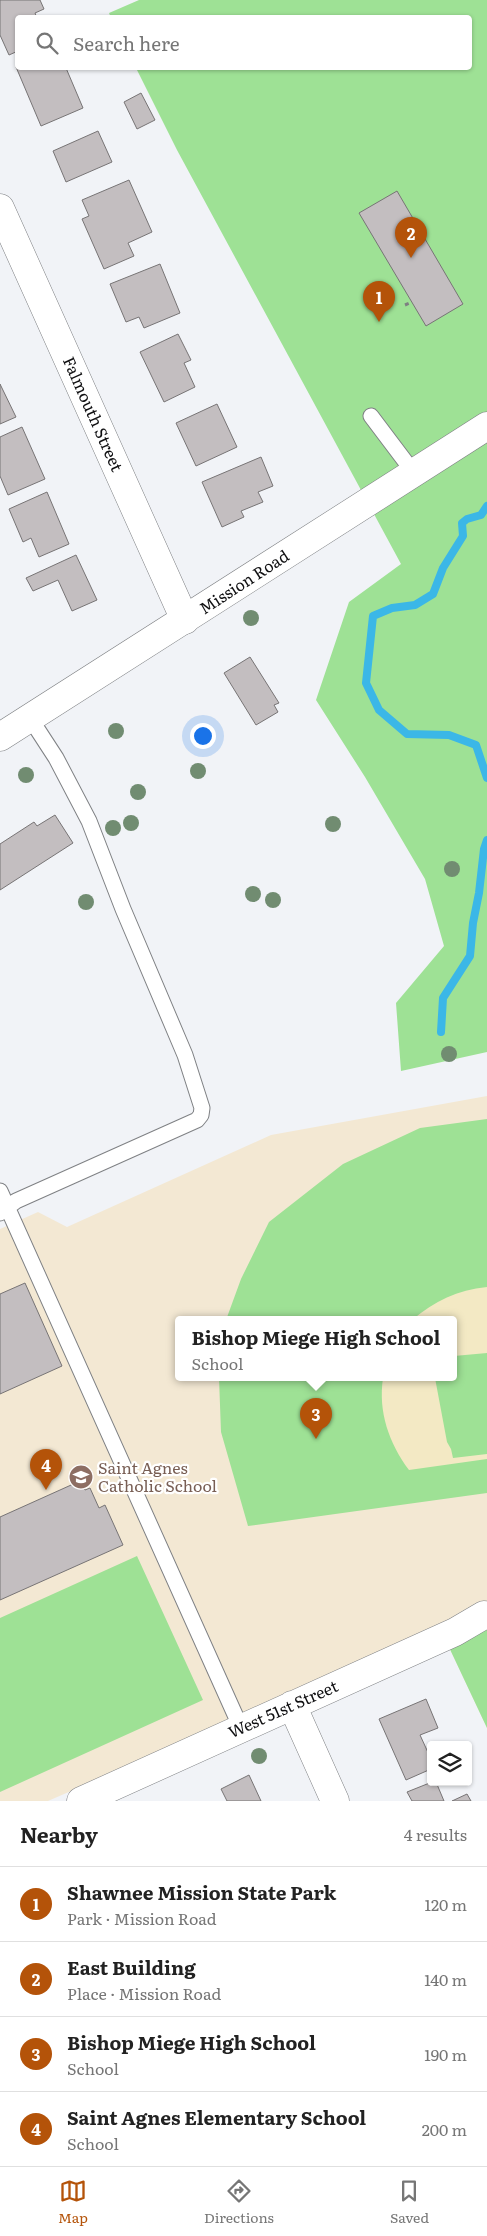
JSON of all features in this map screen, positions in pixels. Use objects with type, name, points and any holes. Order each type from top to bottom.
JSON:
[{"type":"street","name":"Falmouth Street","points":[[0,208],[185,620]]},
{"type":"street","name":"Mission Road","points":[[0,737],[487,426]]},
{"type":"street","name":"West 51st Street","points":[[81,1801],[455,1632],[484,1615]]},
{"type":"street","points":[[292,1705],[335,1801]]},
{"type":"lane","points":[[370,416],[414,474]]},
{"type":"lane","points":[[8,1207],[197,1120],[201,1115],[202,1108],[185,1056],[123,909],[89,821],[56,758],[30,718]]},
{"type":"lane","points":[[0,1191],[241,1728]]},
{"type":"path","points":[[405,305],[412,302]]},
{"type":"shaded area","points":[[487,1096],[487,1728],[441,1630],[48,1801],[0,1801],[0,1229],[38,1212],[67,1227],[271,1135]]},
{"type":"green space","points":[[139,0],[487,0],[487,1052],[401,1071],[396,1003],[444,946],[425,879],[365,777],[316,700],[349,602],[401,564],[177,150],[137,70],[472,70],[472,15],[110,15],[109,13]]},
{"type":"green space","points":[[487,1119],[487,1493],[248,1526],[221,1432],[219,1381],[457,1381],[457,1316],[227,1316],[241,1279],[269,1222],[343,1164],[420,1128]]},
{"type":"green space","points":[[137,1556],[203,1700],[0,1792],[0,1618]]},
{"type":"green space","points":[[487,1624],[487,1728],[447,1643]]},
{"type":"sand","points":[[487,1287],[487,1353],[457,1356],[457,1316],[417,1316],[438,1302],[476,1288]]},
{"type":"sand","points":[[383,1381],[436,1381],[447,1442],[453,1458],[487,1454],[487,1459],[409,1470],[396,1449],[387,1427],[382,1403]]},
{"type":"building","points":[[0,0],[40,0],[44,9],[35,13],[36,15],[15,15],[15,52],[9,55],[0,35]]},
{"type":"building","points":[[17,70],[67,70],[83,108],[41,126]]},
{"type":"building","points":[[141,93],[155,120],[137,129],[124,102]]},
{"type":"building","points":[[98,131],[112,162],[66,182],[53,151]]},
{"type":"building","points":[[129,180],[152,232],[128,243],[134,256],[104,269],[82,219],[89,216],[82,200]]},
{"type":"building","points":[[397,191],[463,304],[426,326],[359,213]]},
{"type":"building","points":[[160,264],[180,313],[144,328],[139,317],[126,322],[110,284]]},
{"type":"building","points":[[178,334],[191,360],[184,363],[195,387],[164,402],[140,352]]},
{"type":"building","points":[[0,384],[16,417],[0,424]]},
{"type":"building","points":[[217,404],[237,447],[196,466],[176,423]]},
{"type":"building","points":[[22,427],[45,479],[8,495],[0,476],[0,437]]},
{"type":"building","points":[[261,457],[273,486],[258,492],[263,502],[241,511],[244,517],[222,527],[202,482]]},
{"type":"building","points":[[47,492],[69,544],[39,557],[31,538],[23,542],[9,509]]},
{"type":"building","points":[[76,555],[97,600],[72,611],[58,580],[33,591],[26,578]]},
{"type":"building","points":[[250,657],[279,703],[274,705],[278,712],[256,725],[224,673]]},
{"type":"building","points":[[55,815],[73,843],[0,890],[0,844],[34,822],[37,826]]},
{"type":"building","points":[[25,1283],[62,1366],[0,1394],[0,1294]]},
{"type":"building","points":[[80,1481],[85,1490],[90,1488],[99,1508],[105,1505],[123,1545],[0,1600],[0,1517]]},
{"type":"building","points":[[426,1699],[438,1728],[420,1735],[427,1750],[427,1771],[406,1780],[379,1719]]},
{"type":"building","points":[[249,1775],[261,1801],[227,1801],[221,1789]]},
{"type":"building","points":[[427,1784],[427,1786],[438,1786],[444,1801],[412,1801],[407,1792]]},
{"type":"building","points":[[467,1794],[471,1801],[452,1801]]},
{"type":"waterway","points":[[487,506],[481,515],[467,519],[462,523],[463,536],[443,568],[433,594],[415,605],[392,608],[373,616],[366,683],[379,710],[407,734],[449,735],[476,745],[487,778]]},
{"type":"waterway","points":[[441,1032],[443,998],[470,956],[473,923],[487,840]]},
{"type":"place","name":"East Building","points":[[411,258]]},
{"type":"place","name":"Shawnee Mission State Park","points":[[379,322]]},
{"type":"place","name":"Bishop Miege High School","points":[[316,1439]]},
{"type":"place","name":"Saint Agnes Catholic School","points":[[81,1477]]},
{"type":"place","name":"Saint Agnes Elementary School","points":[[46,1490]]}]
